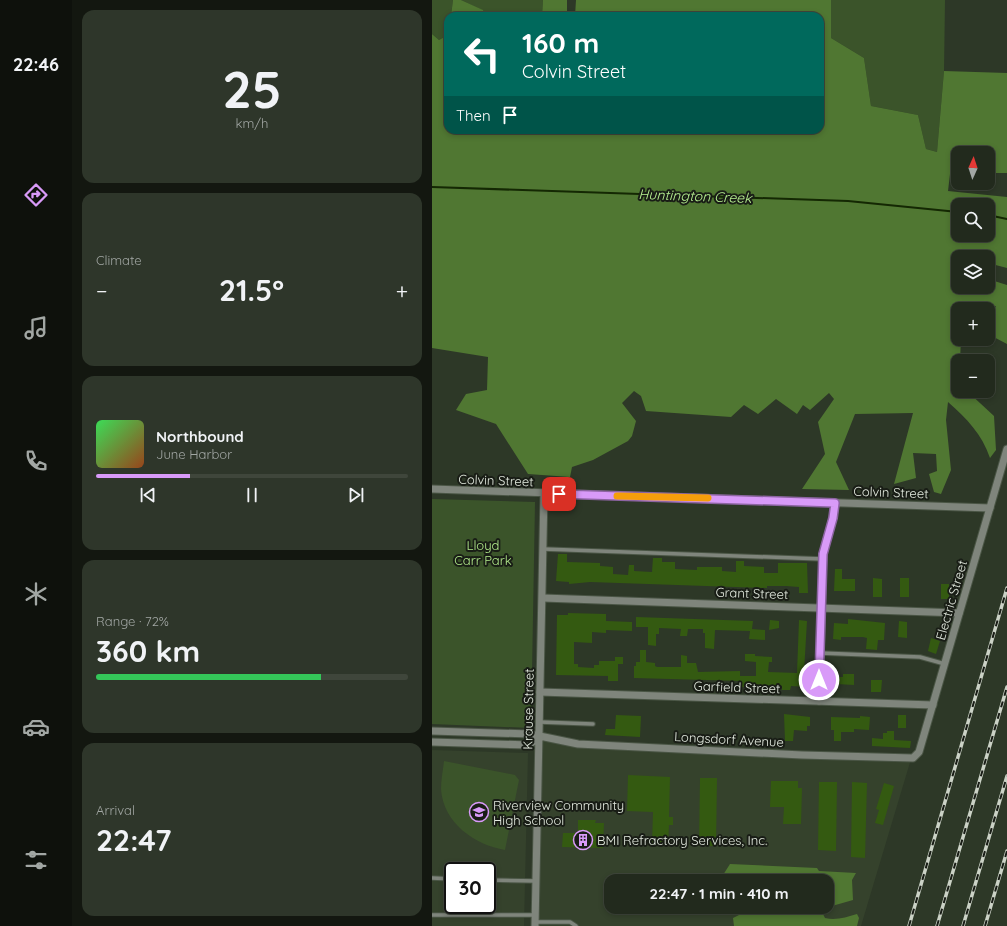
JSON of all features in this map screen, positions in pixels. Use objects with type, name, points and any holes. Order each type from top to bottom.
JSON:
[{"type":"street","name":"Electric Street","points":[[916,756],[919,752],[933,705],[1007,449]]},
{"type":"street","name":"Colvin Street","points":[[432,489],[990,508]]},
{"type":"street","name":"Krause Street","points":[[535,921],[543,598],[544,493]]},
{"type":"street","points":[[819,701],[820,608],[823,559],[835,503]]},
{"type":"street","name":"Grant Street","points":[[543,598],[960,613]]},
{"type":"street","name":"Garfield Street","points":[[540,692],[933,705]]},
{"type":"street","name":"Longsdorf Avenue","points":[[435,731],[530,734],[540,738],[578,744],[911,759],[916,756]]},
{"type":"street","name":"Longsdorf Avenue","points":[[435,742],[528,745],[540,738]]},
{"type":"lane","points":[[543,549],[823,559]]},
{"type":"lane","points":[[819,654],[920,657],[944,664]]},
{"type":"lane","points":[[540,722],[593,724]]},
{"type":"lane","points":[[435,731],[435,742]]},
{"type":"lane","points":[[432,878],[444,879]]},
{"type":"lane","points":[[496,880],[536,881]]},
{"type":"lane","points":[[432,915],[570,922],[576,926]]},
{"type":"shaded area","points":[[540,738],[578,744],[911,759],[861,926],[535,926]]},
{"type":"shaded area","name":"Riverview Community High School","points":[[432,750],[528,753],[524,926],[432,926]]},
{"type":"green space","points":[[432,0],[453,0],[452,12],[444,12],[444,37],[439,40],[432,34]]},
{"type":"green space","points":[[453,0],[461,0],[483,10],[483,12],[452,12]]},
{"type":"green space","points":[[461,0],[543,0],[542,12],[483,12],[482,10]]},
{"type":"green space","points":[[543,0],[567,0],[567,12],[542,12]]},
{"type":"green space","points":[[576,0],[831,0],[831,38],[864,58],[871,106],[918,115],[926,149],[937,152],[944,71],[1007,73],[1007,173],[995,173],[995,146],[951,146],[951,174],[948,191],[1007,197],[1007,268],[995,265],[995,250],[951,250],[951,294],[995,294],[995,281],[1007,285],[1007,344],[995,338],[995,302],[951,302],[951,346],[961,346],[960,354],[951,354],[951,398],[975,398],[994,416],[996,450],[990,458],[987,449],[973,427],[948,402],[946,420],[951,470],[941,494],[934,492],[929,474],[937,471],[936,454],[913,453],[916,478],[894,484],[913,413],[855,414],[836,462],[849,490],[802,489],[825,454],[818,422],[834,399],[829,393],[810,410],[803,405],[797,414],[776,399],[758,414],[744,405],[731,417],[646,411],[641,396],[634,391],[622,403],[636,421],[632,436],[628,441],[593,460],[572,467],[570,477],[528,474],[496,424],[456,410],[466,394],[487,390],[488,357],[432,348],[432,34],[439,40],[444,37],[444,134],[824,134],[824,12],[575,12]]},
{"type":"green space","points":[[831,0],[945,0],[944,71],[937,152],[926,149],[918,115],[871,106],[864,58],[831,38]]},
{"type":"green space","name":"Lloyd Carr Park","points":[[432,499],[535,502],[531,728],[432,724]]},
{"type":"green space","points":[[444,761],[515,775],[519,780],[505,850],[483,843],[472,837],[454,822],[443,801],[441,789]]},
{"type":"green space","points":[[730,864],[817,868],[819,871],[856,873],[852,880],[853,900],[834,905],[834,874],[724,874]]},
{"type":"green space","points":[[741,914],[823,914],[825,918],[833,919],[857,914],[859,918],[857,926],[734,926],[733,918]]},
{"type":"building","points":[[558,554],[567,554],[567,562],[600,563],[600,566],[613,567],[613,574],[628,575],[629,565],[634,565],[634,571],[652,572],[653,558],[662,558],[662,562],[675,562],[675,569],[697,570],[697,567],[722,567],[722,571],[736,572],[736,561],[744,561],[744,566],[764,567],[764,573],[778,573],[778,563],[807,563],[808,593],[799,593],[799,587],[786,586],[767,586],[767,588],[590,582],[569,584],[569,582],[556,581]]},
{"type":"building","points":[[835,569],[842,569],[842,579],[855,579],[855,591],[834,591]]},
{"type":"building","points":[[873,578],[882,579],[882,597],[873,597]]},
{"type":"building","points":[[900,578],[909,578],[909,597],[900,597]]},
{"type":"building","points":[[941,584],[949,584],[949,599],[941,599]]},
{"type":"building","points":[[568,613],[606,614],[606,621],[632,622],[632,631],[606,630],[606,633],[592,632],[592,643],[574,642],[574,664],[578,664],[578,667],[594,668],[594,665],[599,665],[599,661],[615,661],[615,657],[623,657],[623,664],[618,664],[618,681],[608,681],[608,676],[556,675],[557,615],[568,615]]},
{"type":"building","points":[[636,617],[753,621],[752,629],[765,630],[765,640],[749,639],[750,631],[715,630],[714,649],[705,648],[705,633],[703,633],[703,629],[688,629],[687,636],[680,636],[681,629],[659,628],[659,634],[656,634],[656,646],[648,645],[648,627],[636,627]]},
{"type":"building","points":[[848,619],[885,623],[884,640],[878,640],[877,650],[866,649],[867,638],[863,637],[841,637],[841,640],[833,639],[834,623],[848,624]]},
{"type":"building","points":[[770,620],[779,621],[779,628],[769,630]]},
{"type":"building","points":[[799,620],[807,621],[804,672],[808,672],[807,687],[791,686],[790,690],[782,690],[782,686],[751,685],[750,687],[742,687],[742,681],[634,678],[634,666],[636,666],[636,662],[640,662],[640,650],[646,650],[646,662],[655,663],[655,666],[657,667],[681,667],[681,655],[687,656],[687,663],[696,663],[698,672],[740,671],[740,676],[756,676],[756,662],[745,661],[745,654],[755,654],[755,656],[772,657],[772,662],[769,662],[768,672],[797,673]]},
{"type":"building","points":[[899,621],[907,622],[907,638],[898,637]]},
{"type":"building","points":[[931,638],[940,641],[936,654],[928,651]]},
{"type":"building","points":[[843,674],[854,674],[854,685],[836,684],[836,677],[843,677]]},
{"type":"building","points":[[871,680],[882,680],[881,692],[871,692]]},
{"type":"building","points":[[784,714],[810,717],[810,726],[807,726],[807,731],[794,730],[793,741],[785,741]]},
{"type":"building","points":[[616,715],[641,716],[640,737],[605,735],[606,729],[615,729]]},
{"type":"building","points":[[898,715],[906,715],[906,728],[898,728]]},
{"type":"building","points":[[860,716],[870,717],[869,730],[854,729],[854,732],[841,732],[841,741],[834,741],[834,730],[831,730],[831,717],[860,718]]},
{"type":"building","points":[[887,731],[894,731],[894,740],[911,741],[910,748],[872,746],[872,738],[883,739],[883,733],[887,733]]},
{"type":"building","points":[[628,775],[670,777],[669,817],[673,817],[673,825],[669,825],[668,845],[652,844],[653,812],[627,811]]},
{"type":"building","points":[[700,778],[717,778],[716,846],[699,846]]},
{"type":"building","points":[[771,781],[798,781],[798,788],[802,788],[801,824],[783,824],[784,807],[770,807]]},
{"type":"building","points":[[819,782],[837,782],[836,851],[818,850]]},
{"type":"building","points":[[852,782],[867,783],[865,858],[851,857]]},
{"type":"building","points":[[884,783],[894,786],[883,825],[875,823],[879,810],[876,809]]},
{"type":"building","name":"BMI Refractory Services, Inc.","points":[[578,820],[596,820],[595,823],[604,823],[603,848],[562,847],[563,833],[578,833]]},
{"type":"waterway","name":"Huntington Creek","points":[[432,187],[848,201],[951,211]]},
{"type":"waterway","name":"Huntington Creek","points":[[995,216],[1007,219]]},
{"type":"railway","points":[[909,926],[1007,588]]},
{"type":"railway","points":[[937,926],[1007,687]]},
{"type":"railway","points":[[963,926],[1007,776]]},
{"type":"railway","points":[[985,926],[1007,851]]},
{"type":"slow traffic","points":[[617,496],[708,498]]},
{"type":"place","name":"Riverview Community High School","points":[[479,812]]},
{"type":"place","name":"BMI Refractory Services, Inc.","points":[[583,840]]},
{"type":"route","points":[[559,494],[835,503],[830,532],[823,554],[819,680]]}]
